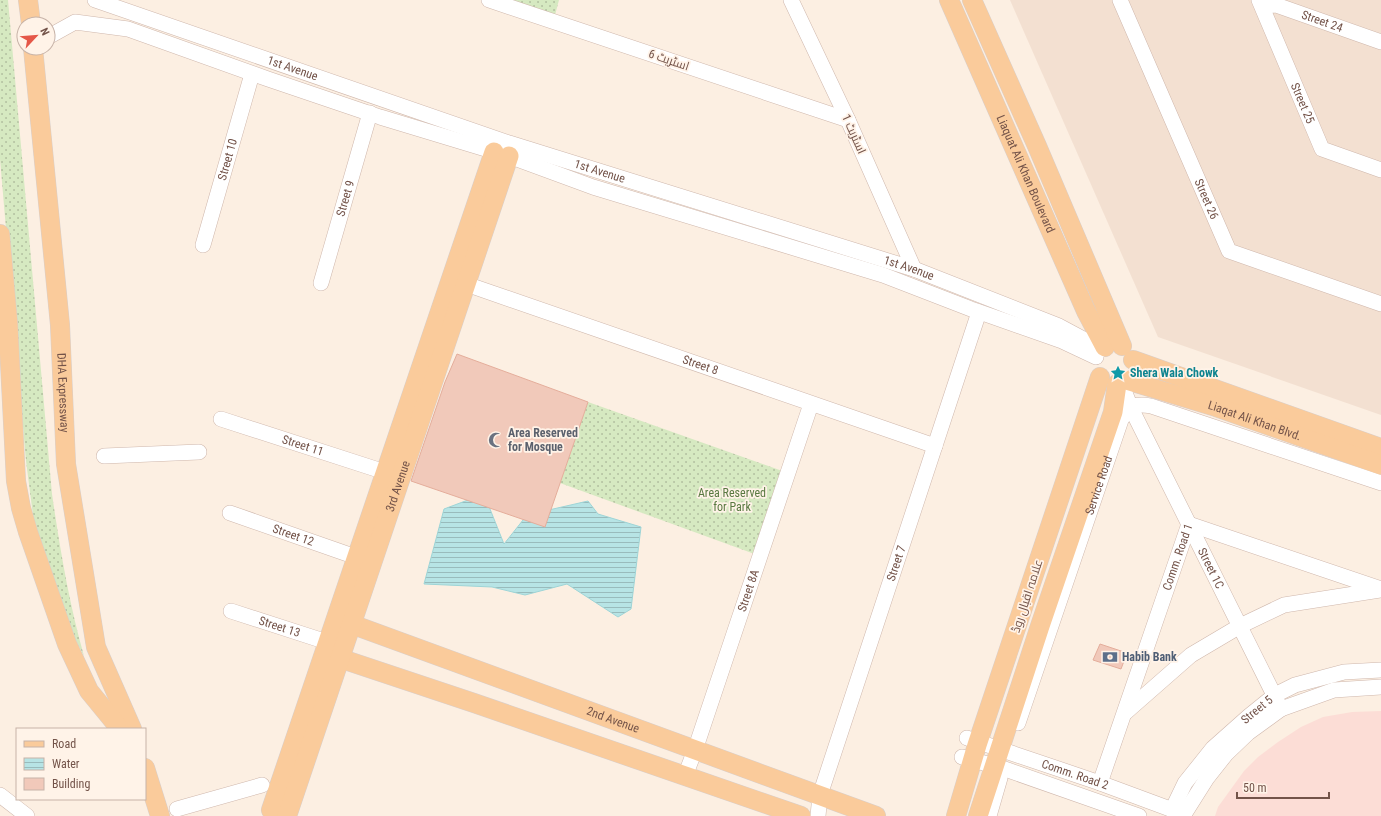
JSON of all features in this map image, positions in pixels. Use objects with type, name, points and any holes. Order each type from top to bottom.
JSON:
[{"type":"main road","points":[[28,0],[29,16]]},
{"type":"main road","name":"Liaquat Ali Khan Boulevard","points":[[949,0],[1086,311],[1112,352]]},
{"type":"main road","name":"Liaquat Ali Khan Boulevard","points":[[972,0],[1036,146],[1112,352]]},
{"type":"main road","name":"DHA Expressway","points":[[36,56],[60,325],[66,464],[96,647],[132,728]]},
{"type":"main road","name":"3rd Avenue","points":[[279,813],[339,658],[466,284],[501,154]]},
{"type":"main road","name":"3rd Avenue","points":[[279,813],[327,642],[385,472],[501,154]]},
{"type":"main road","points":[[0,234],[8,324],[16,481],[21,508],[30,540],[67,644],[89,691],[116,724],[117,728]]},
{"type":"main road","points":[[1112,352],[1133,370],[1131,375],[1116,381],[1096,371],[1095,364],[1112,352]]},
{"type":"main road","name":"Liaqat Ali Khan Blvd.","points":[[1112,352],[1381,448]]},
{"type":"main road","points":[[978,816],[1001,759],[1113,412],[1116,381]]},
{"type":"main road","name":"Liaqat Ali Khan Blvd.","points":[[1116,381],[1216,407],[1381,465]]},
{"type":"main road","name":"علامہ اقبال روڈ","points":[[956,816],[970,749],[1116,381]]},
{"type":"main road","name":"2nd Avenue","points":[[351,624],[876,816]]},
{"type":"main road","points":[[339,658],[801,816]]},
{"type":"main road","points":[[146,770],[168,812]]},
{"type":"main road","points":[[142,800],[146,816]]},
{"type":"street","name":"1st Avenue","points":[[95,0],[509,144],[914,269],[1059,326],[1112,352]]},
{"type":"street","name":"اسٹریٹ 6","points":[[489,0],[848,120]]},
{"type":"street","name":"اسٹریٹ 1","points":[[792,0],[848,120],[914,269]]},
{"type":"street","name":"Street 26","points":[[1120,0],[1230,250],[1381,304]]},
{"type":"street","name":"Street 24","points":[[1260,3],[1276,5],[1381,42]]},
{"type":"street","name":"Street 25","points":[[1260,3],[1322,149],[1381,170]]},
{"type":"street","points":[[56,33],[75,22],[128,29],[252,74],[501,154],[594,187],[883,275],[979,312],[1062,341],[1112,352]]},
{"type":"street","name":"Street 10","points":[[203,245],[252,74]]},
{"type":"street","name":"Street 9","points":[[321,283],[370,113]]},
{"type":"street","name":"Street 8","points":[[466,284],[935,446]]},
{"type":"street","name":"Street 7","points":[[818,816],[820,795],[979,312]]},
{"type":"street","name":"Street 1C","points":[[1116,381],[1282,709]]},
{"type":"street","name":"Street 8A","points":[[684,776],[695,750],[811,404]]},
{"type":"street","points":[[1131,408],[1136,405],[1151,406],[1381,483]]},
{"type":"street","name":"Service Road","points":[[989,816],[1001,759],[1121,420],[1126,412],[1131,408]]},
{"type":"street","name":"Street 11","points":[[220,419],[385,472]]},
{"type":"street","points":[[104,456],[199,452]]},
{"type":"street","name":"Street 12","points":[[230,513],[356,557]]},
{"type":"street","name":"Comm. Road 1","points":[[1100,783],[1189,524],[1381,589]]},
{"type":"street","points":[[1125,713],[1191,656],[1240,626],[1284,605],[1381,589]]},
{"type":"street","name":"Street 13","points":[[231,611],[327,642]]},
{"type":"street","name":"Street 5","points":[[1179,813],[1185,783],[1214,748],[1249,716],[1275,695],[1295,685],[1344,672],[1381,670]]},
{"type":"street","name":"Street 5","points":[[1179,813],[1226,754],[1248,733],[1282,709],[1334,690],[1381,687]]},
{"type":"street","name":"Comm. Road 2","points":[[970,749],[1001,759],[1100,783],[1179,813]]},
{"type":"street","name":"Comm. Road 2","points":[[1001,759],[1139,816]]},
{"type":"street","points":[[168,812],[262,785]]},
{"type":"street","points":[[0,794],[27,816]]},
{"type":"shaded area","points":[[1010,0],[1381,0],[1381,415],[1158,337]]},
{"type":"shaded area","points":[[1381,711],[1381,816],[1215,816],[1218,807],[1244,771],[1258,757],[1301,727],[1323,717],[1352,712]]},
{"type":"green space","points":[[0,0],[8,0],[52,494],[65,576],[84,656],[75,639],[34,523],[26,461],[0,159]]},
{"type":"green space","points":[[512,0],[559,0],[555,15]]},
{"type":"green space","name":"Area Reserved for Park","points":[[588,402],[788,473],[760,556],[560,483]]},
{"type":"water","points":[[484,494],[504,544],[527,515],[588,501],[598,514],[641,527],[631,609],[618,617],[567,584],[525,595],[492,587],[424,584],[444,509]]},
{"type":"building","name":"Area Reserved for Mosque","points":[[457,354],[588,402],[545,527],[411,481],[445,382]]},
{"type":"building","name":"Habib Bank","points":[[1100,644],[1127,653],[1121,669],[1093,660]]},
{"type":"place","name":"Shera Wala Chowk","points":[[1118,373]]},
{"type":"place","name":"Area Reserved for Mosque","points":[[496,440]]},
{"type":"place","name":"Habib Bank","points":[[1110,657]]}]
